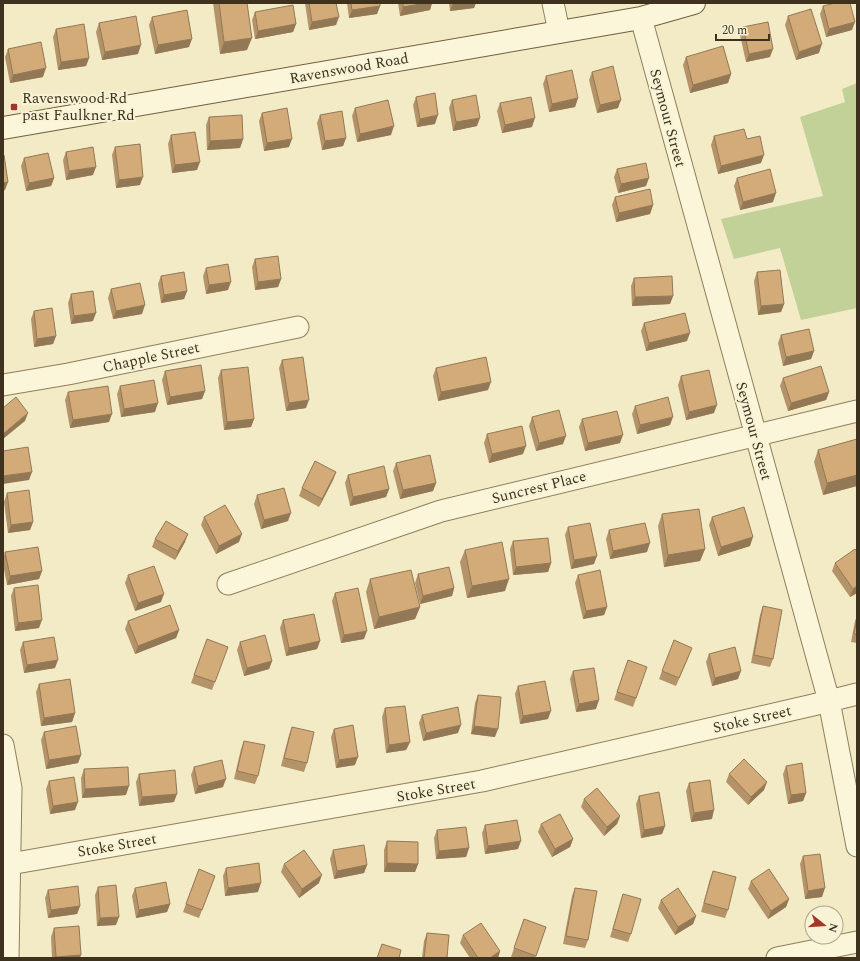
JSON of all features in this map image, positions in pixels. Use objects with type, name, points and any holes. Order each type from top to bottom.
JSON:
[{"type":"street","points":[[553,3],[559,32]]},
{"type":"street","name":"Ravenswood Road","points":[[3,128],[641,18],[694,3]]},
{"type":"street","name":"Seymour Street","points":[[641,18],[829,701],[857,846]]},
{"type":"street","name":"Chapple Street","points":[[3,385],[68,374],[298,327]]},
{"type":"street","name":"Suncrest Place","points":[[228,584],[441,511],[857,411]]},
{"type":"street","name":"Stoke Street","points":[[10,864],[482,781],[857,694]]},
{"type":"street","points":[[3,745],[11,788],[8,958]]},
{"type":"street","points":[[777,958],[857,942]]},
{"type":"green space","points":[[857,83],[857,308],[801,320],[780,248],[734,259],[721,219],[823,196],[800,117],[845,102],[842,89]]},
{"type":"building","points":[[219,3],[247,3],[252,38],[224,42]]},
{"type":"building","points":[[309,3],[336,3],[339,17],[312,22]]},
{"type":"building","points":[[351,3],[380,3],[380,6],[352,10]]},
{"type":"building","points":[[403,3],[426,3],[403,7]]},
{"type":"building","points":[[835,3],[850,3],[855,22],[829,29],[823,6]]},
{"type":"building","points":[[293,5],[296,24],[258,31],[255,12]]},
{"type":"building","points":[[811,9],[822,44],[799,52],[788,16]]},
{"type":"building","points":[[187,10],[192,39],[158,45],[152,17]]},
{"type":"building","points":[[136,16],[141,45],[105,52],[99,23]]},
{"type":"building","points":[[768,22],[773,49],[749,54],[743,27]]},
{"type":"building","points":[[84,24],[89,58],[61,62],[56,29]]},
{"type":"building","points":[[41,42],[46,68],[13,75],[8,49]]},
{"type":"building","points":[[723,46],[731,74],[693,85],[686,57]]},
{"type":"building","points":[[613,66],[621,100],[600,105],[592,72]]},
{"type":"building","points":[[572,70],[578,98],[552,104],[546,76]]},
{"type":"building","points":[[435,93],[438,115],[420,119],[416,97]]},
{"type":"building","points":[[476,95],[480,118],[456,122],[452,100]]},
{"type":"building","points":[[531,97],[535,118],[505,125],[500,103]]},
{"type":"building","points":[[388,100],[394,126],[360,134],[355,108]]},
{"type":"building","points":[[287,108],[292,139],[267,143],[262,113]]},
{"type":"building","points":[[342,111],[346,138],[325,141],[320,115]]},
{"type":"building","points":[[242,115],[243,139],[210,141],[209,117]]},
{"type":"building","points":[[744,129],[747,139],[760,136],[764,155],[721,166],[714,136]]},
{"type":"building","points":[[195,132],[200,162],[175,165],[171,135]]},
{"type":"building","points":[[140,144],[143,177],[119,180],[115,147]]},
{"type":"building","points":[[93,147],[96,167],[69,171],[66,152]]},
{"type":"building","points":[[48,153],[54,178],[29,183],[24,158]]},
{"type":"building","points":[[3,155],[8,182],[3,183]]},
{"type":"building","points":[[646,163],[649,178],[621,184],[617,169]]},
{"type":"building","points":[[770,169],[776,193],[743,202],[737,178]]},
{"type":"building","points":[[650,189],[653,205],[619,213],[615,197]]},
{"type":"building","points":[[278,256],[281,279],[258,282],[255,259]]},
{"type":"building","points":[[228,264],[231,282],[209,285],[206,268]]},
{"type":"building","points":[[780,270],[784,304],[761,306],[757,272]]},
{"type":"building","points":[[184,272],[187,291],[164,295],[161,276]]},
{"type":"building","points":[[672,276],[673,296],[635,297],[634,278]]},
{"type":"building","points":[[140,283],[145,305],[116,311],[111,289]]},
{"type":"building","points":[[93,291],[96,313],[74,316],[71,294]]},
{"type":"building","points":[[52,308],[56,336],[37,339],[34,311]]},
{"type":"building","points":[[685,313],[690,333],[649,343],[644,323]]},
{"type":"building","points":[[809,329],[814,351],[786,357],[781,335]]},
{"type":"building","points":[[303,357],[309,400],[289,403],[282,360]]},
{"type":"building","points":[[486,357],[491,382],[441,392],[436,368]]},
{"type":"building","points":[[201,365],[205,391],[170,397],[165,371]]},
{"type":"building","points":[[821,366],[829,392],[791,403],[783,378]]},
{"type":"building","points":[[248,367],[254,419],[227,422],[221,370]]},
{"type":"building","points":[[709,370],[717,405],[689,412],[681,376]]},
{"type":"building","points":[[154,380],[158,403],[124,409],[120,386]]},
{"type":"building","points":[[108,386],[112,414],[73,420],[68,392]]},
{"type":"building","points":[[16,397],[28,413],[3,434],[3,408]]},
{"type":"building","points":[[668,397],[673,417],[640,425],[635,406]]},
{"type":"building","points":[[559,410],[566,436],[539,443],[532,417]]},
{"type":"building","points":[[617,411],[623,435],[588,443],[582,419]]},
{"type":"building","points":[[522,426],[526,446],[492,454],[487,434]]},
{"type":"building","points":[[857,439],[857,475],[827,483],[818,450]]},
{"type":"building","points":[[28,447],[32,472],[3,476],[3,451]]},
{"type":"building","points":[[430,455],[436,483],[403,490],[396,463]]},
{"type":"building","points":[[315,461],[336,472],[322,499],[302,488]]},
{"type":"building","points":[[384,466],[389,489],[353,497],[348,475]]},
{"type":"building","points":[[284,488],[291,513],[264,520],[257,495]]},
{"type":"building","points":[[29,490],[33,522],[11,525],[7,493]]},
{"type":"building","points":[[225,505],[242,534],[219,546],[204,517]]},
{"type":"building","points":[[744,507],[753,537],[721,547],[712,517]]},
{"type":"building","points":[[699,509],[705,549],[668,555],[662,514]]},
{"type":"building","points":[[166,521],[188,534],[178,551],[155,539]]},
{"type":"building","points":[[590,523],[597,556],[574,560],[568,527]]},
{"type":"building","points":[[645,523],[650,543],[613,551],[609,530]]},
{"type":"building","points":[[548,538],[551,563],[516,567],[513,541]]},
{"type":"building","points":[[502,542],[509,579],[472,586],[465,550]]},
{"type":"building","points":[[38,547],[42,571],[10,576],[5,552]]},
{"type":"building","points":[[855,549],[857,552],[857,586],[853,589],[835,563]]},
{"type":"building","points":[[154,566],[164,594],[138,603],[128,575]]},
{"type":"building","points":[[449,567],[454,588],[423,596],[418,574]]},
{"type":"building","points":[[411,570],[420,607],[379,617],[370,579]]},
{"type":"building","points":[[600,570],[607,607],[586,611],[578,575]]},
{"type":"building","points":[[38,585],[42,620],[18,623],[14,588]]},
{"type":"building","points":[[358,588],[367,631],[344,635],[335,593]]},
{"type":"building","points":[[170,605],[179,630],[138,646],[128,621]]},
{"type":"building","points":[[763,606],[782,610],[773,659],[754,655]]},
{"type":"building","points":[[314,614],[320,641],[289,648],[283,620]]},
{"type":"building","points":[[857,617],[857,634],[854,634]]},
{"type":"building","points":[[265,635],[272,661],[247,668],[240,642]]},
{"type":"building","points":[[54,637],[58,660],[27,665],[23,642]]},
{"type":"building","points":[[207,639],[228,647],[215,682],[194,675]]},
{"type":"building","points":[[674,640],[692,648],[679,678],[662,671]]},
{"type":"building","points":[[735,647],[741,671],[715,678],[709,654]]},
{"type":"building","points":[[628,660],[647,667],[636,698],[617,692]]},
{"type":"building","points":[[594,668],[599,700],[579,704],[573,671]]},
{"type":"building","points":[[70,679],[75,713],[44,718],[39,684]]},
{"type":"building","points":[[545,681],[551,711],[523,716],[518,686]]},
{"type":"building","points":[[478,695],[501,697],[498,729],[474,726]]},
{"type":"building","points":[[405,706],[410,742],[389,745],[385,708]]},
{"type":"building","points":[[458,707],[461,725],[426,733],[422,715]]},
{"type":"building","points":[[353,725],[358,757],[339,760],[334,729]]},
{"type":"building","points":[[76,726],[81,755],[49,760],[44,732]]},
{"type":"building","points":[[292,727],[314,732],[307,763],[284,758]]},
{"type":"building","points":[[244,741],[265,745],[258,776],[237,771]]},
{"type":"building","points":[[744,759],[767,782],[751,797],[729,774]]},
{"type":"building","points":[[222,760],[226,779],[198,786],[194,767]]},
{"type":"building","points":[[802,763],[806,793],[791,795],[786,766]]},
{"type":"building","points":[[128,767],[129,786],[85,789],[84,769]]},
{"type":"building","points":[[175,770],[177,794],[142,797],[139,774]]},
{"type":"building","points":[[74,777],[78,802],[53,806],[49,781]]},
{"type":"building","points":[[710,780],[714,810],[694,813],[689,783]]},
{"type":"building","points":[[597,788],[620,816],[607,827],[584,799]]},
{"type":"building","points":[[659,792],[665,826],[644,830],[639,796]]},
{"type":"building","points":[[560,814],[573,839],[555,849],[541,824]]},
{"type":"building","points":[[517,820],[521,841],[488,846],[485,825]]},
{"type":"building","points":[[466,827],[469,848],[439,851],[437,830]]},
{"type":"building","points":[[387,841],[418,842],[418,864],[387,863]]},
{"type":"building","points":[[364,845],[367,865],[337,871],[333,850]]},
{"type":"building","points":[[304,850],[322,875],[302,889],[284,864]]},
{"type":"building","points":[[820,854],[825,888],[808,891],[803,856]]},
{"type":"building","points":[[259,863],[261,883],[228,888],[226,868]]},
{"type":"building","points":[[199,869],[215,876],[202,910],[186,904]]},
{"type":"building","points":[[769,869],[789,899],[771,911],[751,881]]},
{"type":"building","points":[[713,871],[736,877],[728,910],[704,903]]},
{"type":"building","points":[[166,882],[170,904],[139,910],[135,888]]},
{"type":"building","points":[[116,885],[119,917],[100,918],[98,887]]},
{"type":"building","points":[[78,886],[80,906],[51,910],[48,890]]},
{"type":"building","points":[[575,888],[597,891],[588,940],[566,936]]},
{"type":"building","points":[[678,888],[696,916],[678,927],[661,900]]},
{"type":"building","points":[[623,894],[641,899],[631,934],[613,929]]},
{"type":"building","points":[[524,919],[546,927],[536,956],[514,948]]},
{"type":"building","points":[[481,923],[500,951],[490,958],[478,958],[463,935]]},
{"type":"building","points":[[79,926],[81,955],[56,957],[54,928]]},
{"type":"building","points":[[427,933],[449,935],[447,958],[424,958]]},
{"type":"building","points":[[382,944],[401,950],[399,958],[377,958]]},
{"type":"place","name":"Ravenswood Rd past Faulkner Rd","points":[[14,107]]}]
